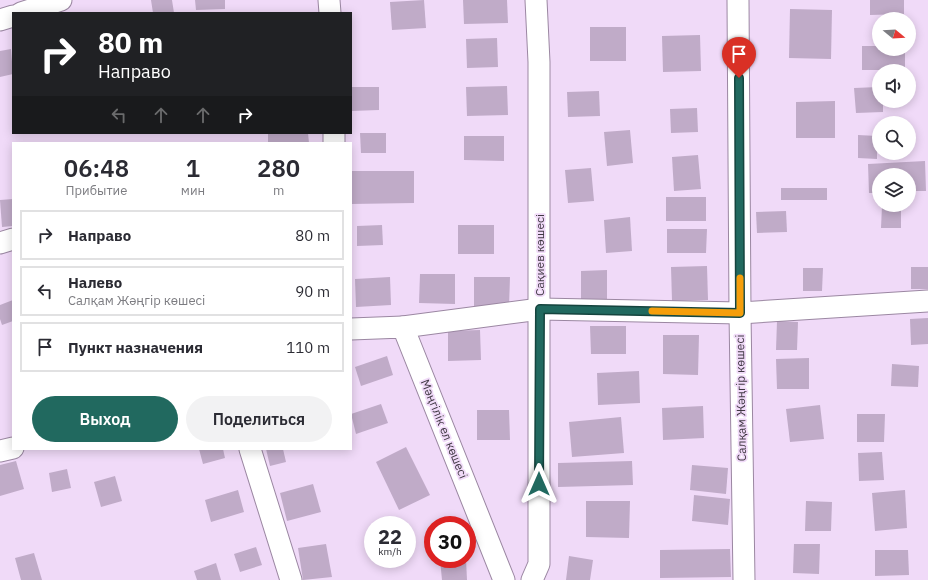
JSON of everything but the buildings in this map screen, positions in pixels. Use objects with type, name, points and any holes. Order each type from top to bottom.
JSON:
[{"type":"street","points":[[24,12],[61,0]]},
{"type":"street","points":[[329,0],[330,12]]},
{"type":"street","name":"Сақиев көшесі","points":[[532,580],[539,564],[539,70],[536,0]]},
{"type":"street","name":"Салқам Жәңгір көшесі","points":[[738,0],[740,313],[744,580]]},
{"type":"street","points":[[0,20],[12,16]]},
{"type":"street","points":[[0,243],[12,239]]},
{"type":"street","points":[[352,329],[403,327],[540,309],[740,313],[928,301]]},
{"type":"street","name":"Мәңгілік ел көшесі","points":[[403,327],[504,580]]},
{"type":"street","points":[[0,452],[12,448]]},
{"type":"street","points":[[250,450],[290,580]]},
{"type":"slow traffic","points":[[652,311],[740,313],[740,278]]},
{"type":"route","points":[[539,484],[540,309],[740,313],[739,78]]}]
